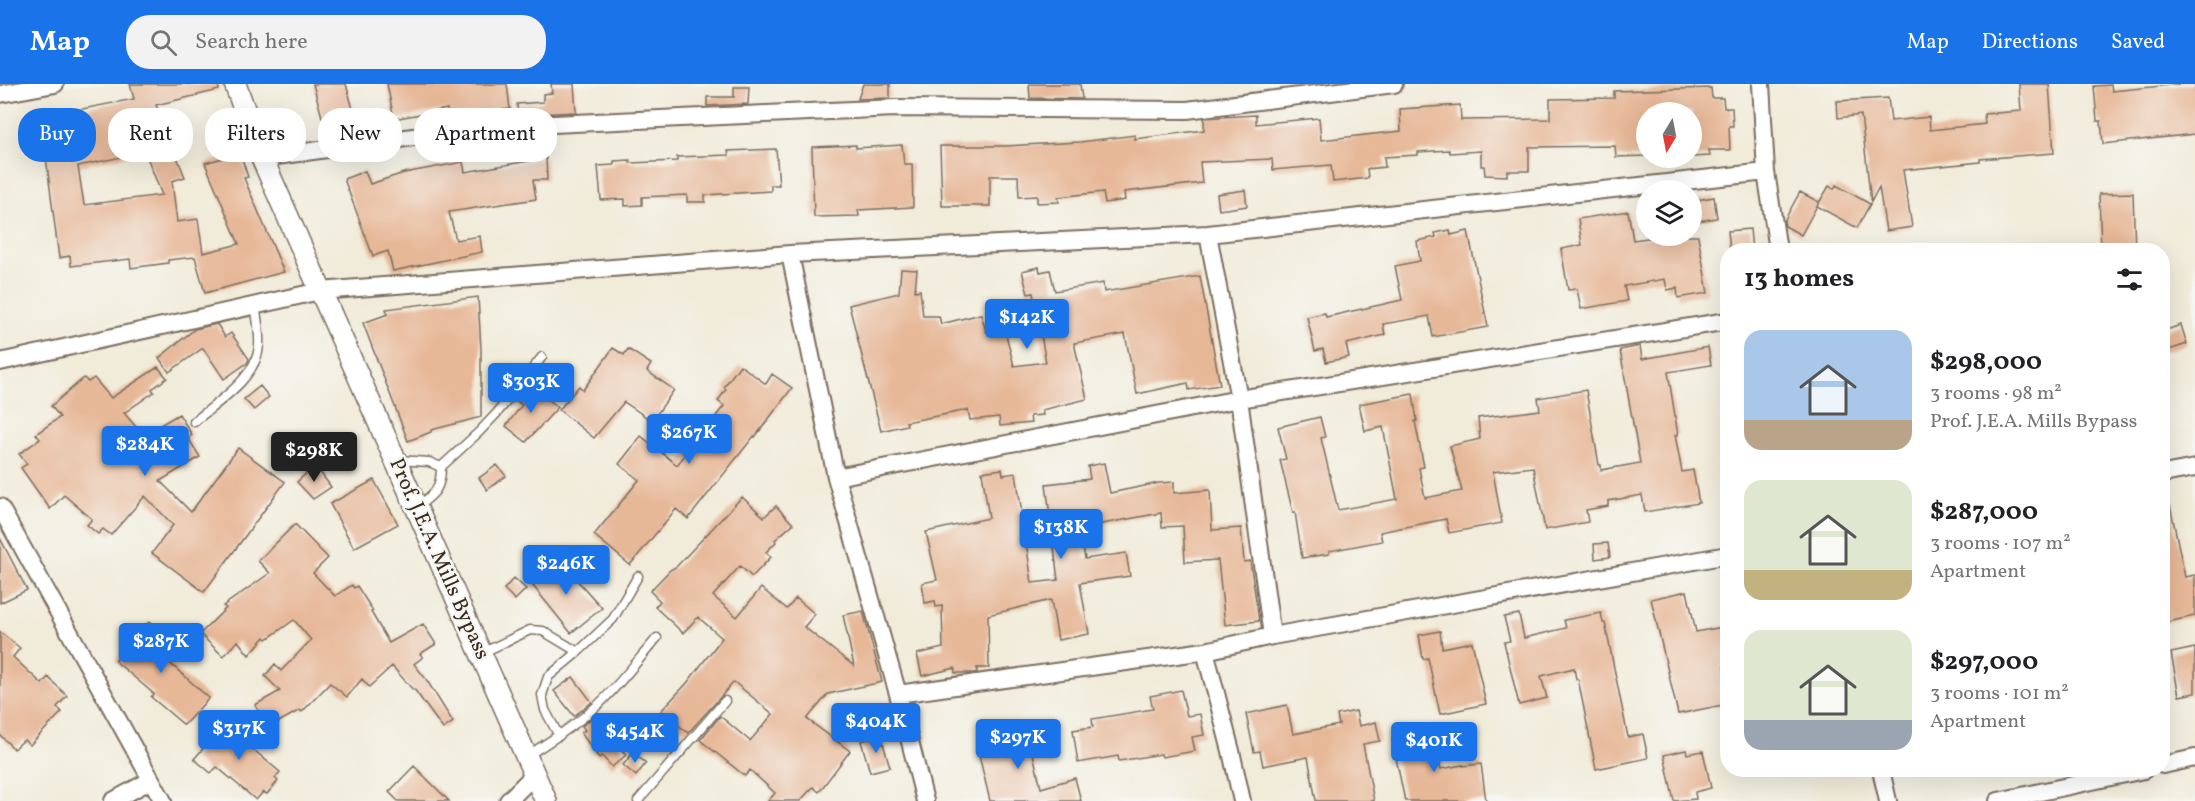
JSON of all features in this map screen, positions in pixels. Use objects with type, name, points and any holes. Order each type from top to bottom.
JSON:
[{"type":"street","points":[[0,94],[55,84]]},
{"type":"street","name":"Prof. J.E.A. Mills Bypass","points":[[235,84],[244,108]]},
{"type":"street","points":[[306,152],[510,126],[895,108],[1187,110],[1394,84]]},
{"type":"street","points":[[1761,84],[1766,172],[1777,243]]},
{"type":"street","name":"Prof. J.E.A. Mills Bypass","points":[[264,162],[546,801]]},
{"type":"street","points":[[0,362],[320,291],[790,254],[1208,234],[1766,172]]},
{"type":"street","points":[[1208,234],[1239,399],[1272,636]]},
{"type":"street","points":[[790,254],[836,477],[898,694],[925,801]]},
{"type":"street","points":[[836,477],[1239,399],[1720,322]]},
{"type":"street","points":[[2170,473],[2195,468]]},
{"type":"street","points":[[0,507],[86,658],[163,801]]},
{"type":"street","points":[[898,694],[1205,651],[1272,636],[1720,556]]},
{"type":"street","points":[[1205,651],[1242,801]]},
{"type":"street","points":[[2170,763],[2195,758]]},
{"type":"street","points":[[508,801],[531,765]]},
{"type":"street","points":[[1883,777],[1888,801]]},
{"type":"street","points":[[1998,801],[2111,777]]},
{"type":"street","points":[[113,801],[151,780]]},
{"type":"lane","points":[[194,422],[247,376],[255,364],[259,346],[255,304]]},
{"type":"lane","points":[[416,507],[432,496],[438,488],[441,467],[485,426],[542,357]]},
{"type":"lane","points":[[395,460],[417,460],[441,467]]},
{"type":"lane","points":[[560,736],[545,710],[542,695],[548,677],[612,619],[638,576]]},
{"type":"lane","points":[[481,654],[530,630],[543,631],[578,652]]},
{"type":"lane","points":[[531,765],[560,736],[615,689],[657,638]]},
{"type":"lane","points":[[638,801],[725,701]]},
{"type":"building","points":[[130,84],[218,84],[219,90],[156,105],[157,108],[108,108],[108,160],[78,166],[84,205],[162,195],[149,162],[179,162],[185,177],[172,181],[177,222],[198,219],[203,253],[239,244],[205,163],[243,162],[248,177],[244,178],[284,272],[205,293],[195,257],[131,268],[130,259],[71,266],[70,256],[59,258],[47,162],[96,162],[96,108],[87,108],[134,99]]},
{"type":"building","points":[[313,84],[346,84],[353,108],[320,108]]},
{"type":"building","points":[[387,84],[507,84],[510,108],[414,108],[414,115],[402,117],[402,108],[392,108]]},
{"type":"building","points":[[551,84],[574,84],[576,112],[557,113],[557,108],[517,108],[517,104],[543,102],[543,94],[552,93]]},
{"type":"building","points":[[863,84],[890,84],[890,98],[858,99]]},
{"type":"building","points":[[1029,84],[1080,84],[1082,99],[1030,98]]},
{"type":"building","points":[[2019,84],[2049,84],[2054,153],[1980,159],[1980,162],[1903,170],[1912,227],[1886,231],[1879,187],[1871,202],[1861,115],[1838,118],[1837,101],[1888,98],[1891,121],[1929,117],[1930,130],[1985,124],[1984,114],[2021,111]]},
{"type":"building","points":[[2195,84],[2195,134],[2103,144],[2101,121],[2097,121],[2094,86],[2111,85],[2112,91]]},
{"type":"building","points":[[734,87],[749,87],[748,104],[707,106],[707,97],[734,97]]},
{"type":"building","points":[[1711,88],[1712,98],[1723,98],[1724,108],[1732,108],[1733,126],[1729,126],[1730,150],[1709,150],[1710,156],[1702,156],[1702,102],[1636,102],[1636,156],[1616,157],[1615,146],[1529,147],[1529,171],[1507,171],[1507,176],[1485,175],[1484,166],[1481,166],[1481,151],[1450,153],[1449,150],[1384,157],[1385,167],[1367,169],[1368,178],[1333,182],[1331,165],[1273,170],[1272,159],[1200,162],[1202,183],[1124,192],[1125,200],[1105,203],[1103,192],[1058,197],[1059,202],[1037,203],[1037,196],[1019,197],[1018,176],[990,176],[990,206],[942,206],[940,146],[1004,146],[1080,142],[1135,135],[1135,139],[1204,130],[1204,118],[1256,115],[1256,124],[1319,118],[1321,140],[1401,131],[1400,109],[1460,105],[1461,120],[1550,119],[1550,99],[1614,98],[1614,91]]},
{"type":"building","points":[[856,145],[856,148],[902,145],[904,164],[912,164],[913,207],[858,210],[859,216],[814,217],[812,147]]},
{"type":"building","points":[[776,149],[779,185],[771,185],[771,191],[705,195],[705,202],[687,202],[687,195],[642,197],[642,205],[625,206],[625,199],[601,200],[598,166],[614,165],[614,161],[630,160],[630,163],[677,161],[677,157],[729,155],[728,151]]},
{"type":"building","points":[[463,162],[465,172],[523,162],[546,162],[547,180],[533,180],[536,199],[449,212],[456,240],[480,236],[482,252],[393,271],[388,251],[373,256],[344,179],[365,171],[370,184],[404,173]]},
{"type":"building","points":[[1836,185],[1870,204],[1857,228],[1817,206],[1829,186],[1834,189]]},
{"type":"building","points":[[1245,190],[1247,206],[1219,210],[1217,194]]},
{"type":"building","points":[[1800,192],[1819,202],[1801,235],[1785,226],[1784,221]]},
{"type":"building","points":[[2133,193],[2135,243],[2101,243],[2099,194]]},
{"type":"building","points":[[1714,197],[1717,218],[1702,220],[1702,199]]},
{"type":"building","points":[[1628,211],[1636,246],[1700,246],[1708,293],[1678,298],[1677,288],[1667,290],[1665,279],[1624,286],[1627,301],[1581,309],[1577,289],[1568,290],[1561,249],[1582,245],[1578,219]]},
{"type":"building","points":[[1750,229],[1751,243],[1729,243],[1728,231]]},
{"type":"building","points":[[1450,230],[1451,235],[1468,231],[1488,327],[1433,337],[1429,316],[1383,324],[1385,335],[1346,344],[1349,357],[1326,362],[1323,349],[1315,351],[1307,317],[1325,313],[1326,317],[1402,300],[1395,266],[1420,261],[1417,241],[1436,237],[1435,233]]},
{"type":"building","points":[[1039,267],[1040,272],[1050,270],[1055,291],[1103,283],[1104,292],[1200,276],[1220,385],[1189,390],[1188,383],[1137,394],[1125,334],[1074,343],[1087,399],[1042,410],[1043,415],[1030,416],[1031,423],[1000,426],[999,417],[970,420],[968,410],[906,422],[907,425],[881,431],[849,305],[899,293],[901,269],[917,270],[915,291],[920,290],[923,316],[939,316],[941,324],[981,314],[986,331],[1004,327],[1014,366],[1046,362],[1033,293],[1028,294],[1022,271]]},
{"type":"building","points":[[478,297],[481,417],[431,430],[431,432],[408,441],[363,323],[388,314],[386,309]]},
{"type":"building","points":[[217,324],[225,337],[231,333],[249,359],[247,363],[224,379],[203,348],[169,372],[159,358],[195,329]]},
{"type":"building","points":[[2181,325],[2187,344],[2170,350],[2170,329]]},
{"type":"building","points":[[1640,346],[1642,359],[1708,347],[1711,365],[1668,372],[1678,435],[1675,435],[1682,472],[1693,470],[1699,503],[1645,512],[1642,495],[1608,501],[1608,506],[1586,510],[1588,522],[1545,530],[1533,467],[1493,472],[1502,523],[1449,533],[1446,519],[1380,532],[1382,541],[1302,558],[1295,512],[1293,513],[1280,460],[1286,459],[1278,427],[1320,417],[1325,437],[1321,438],[1338,510],[1397,499],[1383,427],[1365,431],[1359,404],[1413,394],[1417,421],[1415,421],[1424,467],[1419,468],[1425,498],[1462,491],[1450,446],[1480,439],[1478,418],[1540,410],[1538,398],[1586,390],[1601,470],[1640,463],[1620,350]]},
{"type":"building","points":[[613,348],[624,355],[628,349],[651,364],[647,371],[674,390],[652,421],[624,402],[594,438],[559,410],[579,386],[583,390]]},
{"type":"building","points":[[740,365],[766,384],[772,374],[792,388],[688,519],[676,509],[630,565],[594,535],[639,480],[619,464],[641,436],[677,465],[724,406],[718,401],[726,389],[724,387]]},
{"type":"building","points":[[158,367],[167,378],[152,389],[154,392],[124,413],[143,435],[179,414],[192,435],[188,438],[200,457],[160,481],[191,512],[238,448],[285,482],[204,592],[152,553],[173,525],[145,496],[111,535],[103,529],[98,534],[87,525],[92,519],[64,495],[50,509],[21,468],[27,464],[19,454],[40,439],[36,434],[60,417],[51,406],[84,378],[88,382],[94,378],[111,398]]},
{"type":"building","points":[[260,386],[269,397],[254,410],[244,399]]},
{"type":"building","points":[[531,386],[558,407],[526,442],[506,426],[522,405],[518,402]]},
{"type":"building","points":[[1104,463],[1110,493],[1174,482],[1174,493],[1210,490],[1212,530],[1241,528],[1244,562],[1250,561],[1259,621],[1225,625],[1218,560],[1185,562],[1183,526],[1162,527],[1161,513],[1080,528],[1085,559],[1126,553],[1130,576],[1080,583],[1089,634],[1058,640],[1051,600],[988,615],[989,668],[977,668],[977,672],[973,673],[955,673],[955,668],[922,676],[917,654],[943,648],[942,606],[936,607],[935,601],[925,603],[922,583],[937,580],[926,532],[989,518],[982,472],[1002,469],[1003,475],[1016,473],[1032,583],[1058,580],[1046,484],[1090,479],[1088,466]]},
{"type":"building","points":[[315,465],[331,487],[313,499],[297,482]]},
{"type":"building","points":[[497,465],[506,476],[487,490],[479,478]]},
{"type":"building","points":[[374,480],[398,524],[354,548],[330,504]]},
{"type":"building","points":[[742,497],[764,517],[776,506],[793,524],[775,540],[776,542],[766,552],[771,557],[752,577],[740,566],[713,596],[737,617],[761,588],[787,609],[796,598],[815,614],[804,627],[854,666],[843,615],[863,611],[882,682],[828,694],[807,719],[850,751],[819,792],[813,787],[800,801],[768,801],[775,793],[750,770],[745,776],[700,740],[720,716],[750,741],[773,714],[734,682],[688,733],[661,711],[687,683],[722,638],[698,617],[683,633],[655,607],[660,601],[650,591],[670,570],[677,566]]},
{"type":"building","points":[[2170,505],[2185,577],[2195,575],[2195,616],[2170,621]]},
{"type":"building","points":[[295,524],[328,558],[313,573],[335,596],[352,585],[354,588],[357,586],[389,643],[423,624],[436,644],[420,654],[423,657],[414,664],[453,722],[443,729],[414,689],[392,666],[369,687],[362,679],[347,697],[330,683],[302,712],[300,710],[268,728],[255,705],[280,691],[265,676],[275,664],[281,671],[311,640],[294,620],[267,639],[265,637],[249,655],[238,641],[223,656],[200,634],[226,608],[223,606],[270,573],[258,561]]},
{"type":"building","points":[[0,538],[27,590],[0,603]]},
{"type":"building","points":[[1608,543],[1610,557],[1595,559],[1594,544]]},
{"type":"building","points":[[558,559],[602,608],[571,633],[530,582]]},
{"type":"building","points":[[514,578],[526,589],[515,600],[504,589]]},
{"type":"building","points":[[1687,591],[1696,632],[1720,628],[1720,706],[1678,714],[1651,599]]},
{"type":"building","points":[[1601,613],[1628,737],[1643,734],[1648,758],[1596,769],[1574,668],[1541,676],[1547,698],[1519,705],[1504,642],[1510,641],[1504,617],[1519,614],[1524,638],[1566,628],[1564,620]]},
{"type":"building","points":[[149,622],[172,642],[163,657],[209,698],[184,725],[151,697],[154,694],[115,661]]},
{"type":"building","points":[[1440,631],[1442,648],[1472,642],[1486,704],[1440,714],[1428,658],[1423,659],[1419,635]]},
{"type":"building","points":[[0,632],[20,648],[13,657],[42,684],[48,677],[67,696],[57,707],[62,712],[30,745],[24,740],[14,749],[0,735]]},
{"type":"building","points":[[2195,648],[2195,693],[2179,696],[2171,653]]},
{"type":"building","points":[[573,677],[592,702],[574,716],[554,691]]},
{"type":"building","points":[[1181,690],[1187,716],[1200,714],[1204,735],[1192,737],[1195,751],[1119,761],[1118,756],[1078,763],[1073,730],[1093,727],[1092,719],[1153,709],[1150,696]]},
{"type":"building","points":[[1287,705],[1293,734],[1339,725],[1337,715],[1356,711],[1359,726],[1376,722],[1380,741],[1363,744],[1374,801],[1316,801],[1308,757],[1263,766],[1260,751],[1254,752],[1246,714]]},
{"type":"building","points":[[596,715],[626,755],[612,767],[602,756],[599,758],[581,733],[585,730],[582,726]]},
{"type":"building","points":[[229,719],[255,740],[249,746],[280,772],[275,778],[278,781],[267,794],[263,792],[256,800],[217,767],[211,773],[194,759]]},
{"type":"building","points":[[1026,724],[1041,788],[1075,778],[1081,801],[990,801],[978,751],[988,748],[985,733]]},
{"type":"building","points":[[1432,731],[1441,769],[1481,764],[1486,801],[1405,801],[1392,739]]},
{"type":"building","points":[[881,736],[890,767],[870,772],[861,741]]},
{"type":"building","points":[[1686,750],[1687,754],[1703,751],[1711,788],[1695,792],[1696,799],[1674,801],[1664,755]]},
{"type":"building","points":[[633,753],[646,763],[636,776],[623,765]]},
{"type":"building","points":[[414,766],[449,801],[398,801],[389,792]]}]
